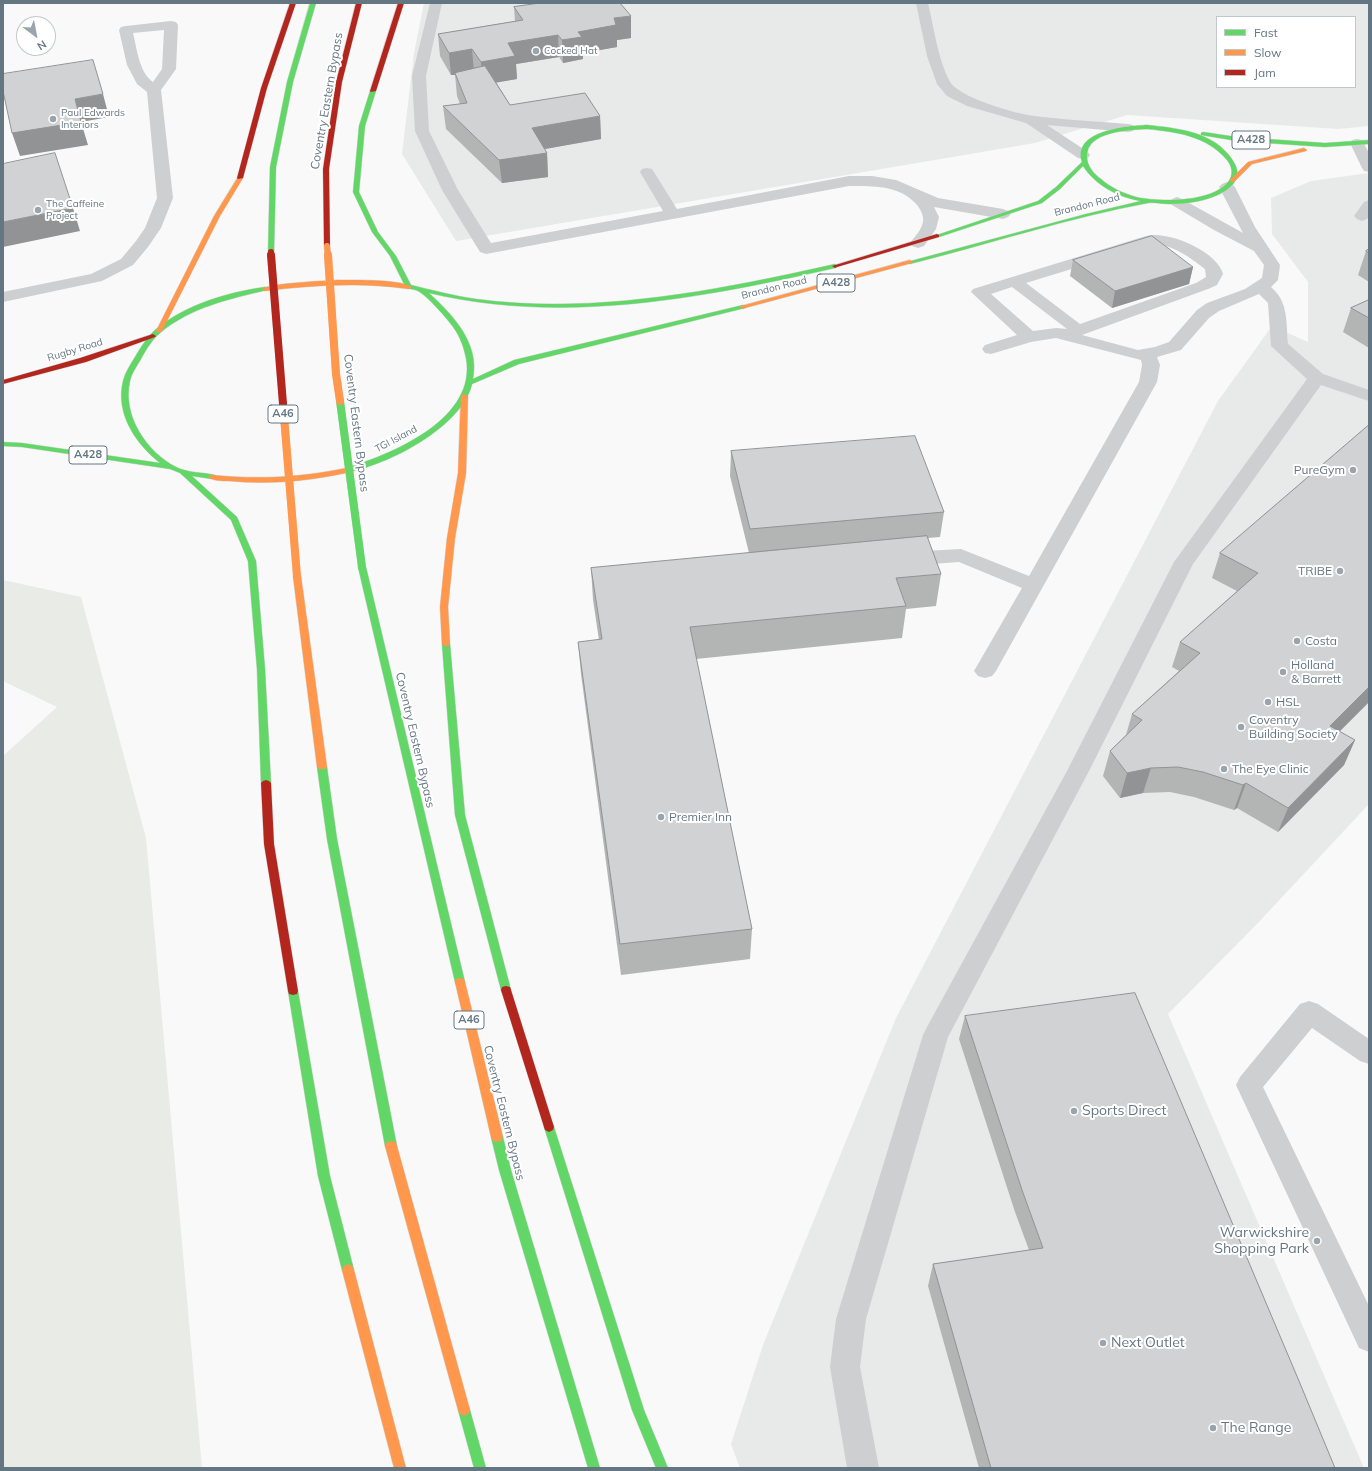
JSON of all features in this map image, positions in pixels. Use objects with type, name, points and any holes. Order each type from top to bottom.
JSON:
[{"type":"main road","points":[[156,333],[217,216],[239,182],[264,88],[293,3]]},
{"type":"main road","name":"A46","points":[[313,3],[290,82],[273,167],[271,252],[297,576],[332,839],[392,1149],[480,1468]]},
{"type":"main road","name":"Coventry Eastern Bypass","points":[[359,3],[352,26],[340,82],[326,169],[327,246],[336,374],[362,567],[505,1170],[594,1468]]},
{"type":"main road","points":[[401,3],[362,126],[356,192],[375,232],[393,256],[408,287]]},
{"type":"main road","name":"Brandon Road","points":[[422,291],[486,302],[587,306],[695,295],[807,273],[918,243],[1046,199],[1083,159],[1085,148],[1090,142],[1113,131],[1128,128],[1147,127],[1178,131]]},
{"type":"main road","points":[[1083,159],[1092,176],[1111,188],[1133,196],[1177,202],[1207,197],[1218,193],[1229,184],[1234,175],[1234,167],[1230,158],[1225,152],[1207,140],[1178,131]]},
{"type":"main road","name":"A428","points":[[1178,131],[1237,139],[1325,145],[1363,142]]},
{"type":"main road","name":"A428","points":[[1229,184],[1250,163],[1325,145]]},
{"type":"main road","name":"Brandon Road","points":[[469,383],[517,362],[774,299],[1088,215],[1155,200]]},
{"type":"main road","name":"TGI Island","points":[[309,282],[384,283],[422,291],[451,318],[466,341],[472,374],[464,396],[445,420],[417,442],[381,460],[326,476],[267,482],[223,480],[182,472],[160,460],[144,444],[128,418],[126,383],[143,350],[156,333],[196,310],[245,292],[309,282]]},
{"type":"main road","name":"Rugby Road","points":[[3,382],[83,360],[156,333]]},
{"type":"main road","points":[[464,396],[462,473],[451,538],[444,607],[449,691],[460,815],[504,984],[638,1410],[662,1468]]},
{"type":"main road","name":"A428","points":[[3,444],[22,445],[172,467]]},
{"type":"main road","points":[[182,472],[234,519],[252,561],[261,669],[269,844],[324,1176],[400,1468]]},
{"type":"street","points":[[436,3],[419,76],[422,131],[450,190],[486,249],[849,181],[872,180],[896,185],[934,202],[1003,214]]},
{"type":"street","points":[[922,3],[934,56],[944,84],[952,93],[972,103],[1026,119],[1128,128]]},
{"type":"street","points":[[3,297],[96,278],[127,262],[142,244],[153,228],[165,198],[154,90],[169,69],[171,25],[126,30],[134,65],[142,81],[154,90]]},
{"type":"street","points":[[1026,119],[1083,159]]},
{"type":"street","points":[[1363,142],[1369,168]]},
{"type":"street","points":[[647,172],[673,214]]},
{"type":"street","points":[[1015,282],[1074,333],[1121,351],[1138,354],[1158,352],[1175,346],[1203,314],[1213,307],[1251,292],[1270,280],[1272,265],[1258,247],[1234,203],[1229,184]]},
{"type":"street","points":[[915,194],[927,205],[932,219],[927,233],[918,243]]},
{"type":"street","points":[[1177,202],[1258,247]]},
{"type":"street","points":[[991,349],[1029,337],[1056,333],[1074,333],[1212,282],[1215,277],[1214,271],[1212,267],[1180,244],[1162,238],[1152,239],[979,292],[1029,337]]},
{"type":"street","points":[[1260,286],[1271,295],[1276,303],[1280,346],[1317,378],[1369,396]]},
{"type":"street","points":[[985,670],[1148,382],[1151,365],[1147,353]]},
{"type":"street","points":[[862,1468],[845,1367],[851,1319],[936,1035],[1078,770],[1184,562],[1317,378]]},
{"type":"street","points":[[884,560],[961,555],[1033,585]]},
{"type":"street","points":[[1369,1053],[1309,1012],[1249,1085],[1369,1338]]},
{"type":"shaded area","points":[[424,3],[1369,3],[1369,126],[1338,129],[1127,115],[1035,143],[456,241],[402,154],[414,53]]},
{"type":"shaded area","name":"Warwickshire Shopping Park","points":[[1369,173],[1369,804],[1257,924],[1168,1014],[1364,1468],[740,1468],[731,1444],[763,1345],[896,1018],[1218,401],[1272,326],[1308,342],[1308,282],[1272,234],[1271,198],[1311,181]]},
{"type":"shaded area","points":[[3,580],[81,597],[146,838],[202,1468],[3,1468],[3,756],[57,707],[3,681]]},
{"type":"building","points":[[540,3],[620,3],[631,16],[614,18],[616,25],[578,32],[582,37],[562,40],[558,35],[508,43],[515,56],[481,62],[472,49],[449,53],[438,34],[523,20],[514,7]]},
{"type":"building","points":[[93,60],[103,94],[75,99],[81,122],[12,133],[3,91],[3,74]]},
{"type":"building","points":[[485,66],[510,105],[585,93],[600,116],[532,128],[547,153],[499,160],[443,106],[467,103],[455,73]]},
{"type":"building","points":[[55,153],[73,208],[3,222],[3,164]]},
{"type":"building","points":[[1152,236],[1193,267],[1115,291],[1073,260]]},
{"type":"building","points":[[1369,300],[1369,318],[1351,308]]},
{"type":"building","points":[[1369,425],[1369,687],[1330,726],[1355,740],[1288,808],[1246,783],[1243,785],[1203,772],[1178,767],[1151,768],[1127,773],[1110,751],[1142,720],[1132,714],[1200,653],[1180,642],[1258,573],[1220,553]]},
{"type":"building","points":[[915,436],[944,512],[750,529],[731,451]]},
{"type":"building","name":"Premier Inn","points":[[927,536],[941,574],[896,578],[906,606],[690,627],[752,929],[620,944],[578,642],[602,639],[591,568]]},
{"type":"building","points":[[1135,993],[1335,1468],[991,1468],[933,1264],[1043,1248],[1022,1190],[965,1016]]},
{"type":"traffic: fast","points":[[271,252],[273,167],[290,82],[313,3]]},
{"type":"traffic: fast","points":[[373,91],[362,126],[356,192],[375,232],[393,256],[408,287]]},
{"type":"traffic: fast","points":[[1147,127],[1194,135],[1214,145],[1223,152],[1233,164],[1235,172],[1232,181],[1222,190],[1203,198],[1160,202],[1126,196],[1097,180],[1086,166],[1084,151],[1088,144],[1095,138],[1115,130],[1147,127]]},
{"type":"traffic: fast","points":[[1203,134],[1237,139],[1325,145],[1369,142]]},
{"type":"traffic: fast","points":[[937,236],[1040,202],[1058,188],[1083,163]]},
{"type":"traffic: fast","points":[[910,262],[1088,215],[1155,200]]},
{"type":"traffic: fast","points":[[409,287],[457,298],[486,302],[530,305],[618,303],[749,285],[835,266]]},
{"type":"traffic: fast","points":[[212,477],[178,470],[162,461],[152,453],[136,433],[130,421],[126,409],[126,383],[129,373],[147,344],[158,331],[168,324],[180,316],[224,298],[265,289]]},
{"type":"traffic: fast","points":[[355,468],[397,452],[419,440],[439,425],[456,408],[467,389],[471,368],[467,345],[459,329],[422,291]]},
{"type":"traffic: fast","points":[[469,383],[517,362],[743,307]]},
{"type":"traffic: fast","points":[[340,401],[362,567]]},
{"type":"traffic: fast","points":[[3,444],[22,445],[169,467]]},
{"type":"traffic: fast","points":[[182,471],[234,519],[252,561],[261,669],[266,783]]},
{"type":"traffic: fast","points":[[362,567],[460,982]]},
{"type":"traffic: fast","points":[[446,644],[460,815],[506,990]]},
{"type":"traffic: fast","points":[[322,767],[332,839],[391,1146]]},
{"type":"traffic: fast","points":[[293,991],[324,1176],[348,1270]]},
{"type":"traffic: fast","points":[[549,1127],[638,1410],[662,1468]]},
{"type":"traffic: fast","points":[[497,1137],[505,1170],[594,1468]]},
{"type":"traffic: fast","points":[[464,1410],[480,1468]]},
{"type":"traffic: slow","points":[[1232,181],[1250,163],[1304,150]]},
{"type":"traffic: slow","points":[[159,331],[217,216],[240,178]]},
{"type":"traffic: slow","points":[[327,246],[336,374],[340,401]]},
{"type":"traffic: slow","points":[[743,307],[910,262]]},
{"type":"traffic: slow","points":[[265,289],[337,282],[391,284],[409,287]]},
{"type":"traffic: slow","points":[[446,644],[444,607],[451,538],[462,473],[464,396]]},
{"type":"traffic: slow","points":[[283,404],[297,576]]},
{"type":"traffic: slow","points":[[212,477],[248,480],[284,480],[320,476],[355,468]]},
{"type":"traffic: slow","points":[[297,576],[322,767]]},
{"type":"traffic: slow","points":[[460,982],[497,1137]]},
{"type":"traffic: slow","points":[[391,1146],[464,1410]]},
{"type":"traffic: slow","points":[[348,1270],[400,1468]]},
{"type":"traffic: jam","points":[[240,178],[264,88],[293,3]]},
{"type":"traffic: jam","points":[[327,246],[326,169],[339,82],[359,3]]},
{"type":"traffic: jam","points":[[373,91],[401,3]]},
{"type":"traffic: jam","points":[[835,266],[937,236]]},
{"type":"traffic: jam","points":[[271,252],[283,404]]},
{"type":"traffic: jam","points":[[3,382],[83,360],[153,336]]},
{"type":"traffic: jam","points":[[266,783],[269,844],[293,991]]},
{"type":"traffic: jam","points":[[506,990],[549,1127]]},
{"type":"place","name":"Cocked Hat","points":[[536,51]]},
{"type":"place","name":"Paul Edwards Interiors","points":[[53,119]]},
{"type":"place","name":"The Caffeine Project","points":[[38,210]]},
{"type":"place","name":"PureGym","points":[[1353,470]]},
{"type":"place","name":"TRIBE","points":[[1340,571]]},
{"type":"place","name":"Costa","points":[[1297,641]]},
{"type":"place","name":"Holland & Barrett","points":[[1283,672]]},
{"type":"place","name":"HSL","points":[[1268,702]]},
{"type":"place","name":"Coventry Building Society","points":[[1241,727]]},
{"type":"place","name":"The Eye Clinic","points":[[1224,769]]},
{"type":"place","name":"Premier Inn","points":[[661,817]]},
{"type":"place","name":"Sports Direct","points":[[1074,1111]]},
{"type":"place","name":"Warwickshire Shopping Park","points":[[1317,1241]]},
{"type":"place","name":"Next Outlet","points":[[1103,1343]]},
{"type":"place","name":"The Range","points":[[1213,1428]]}]
